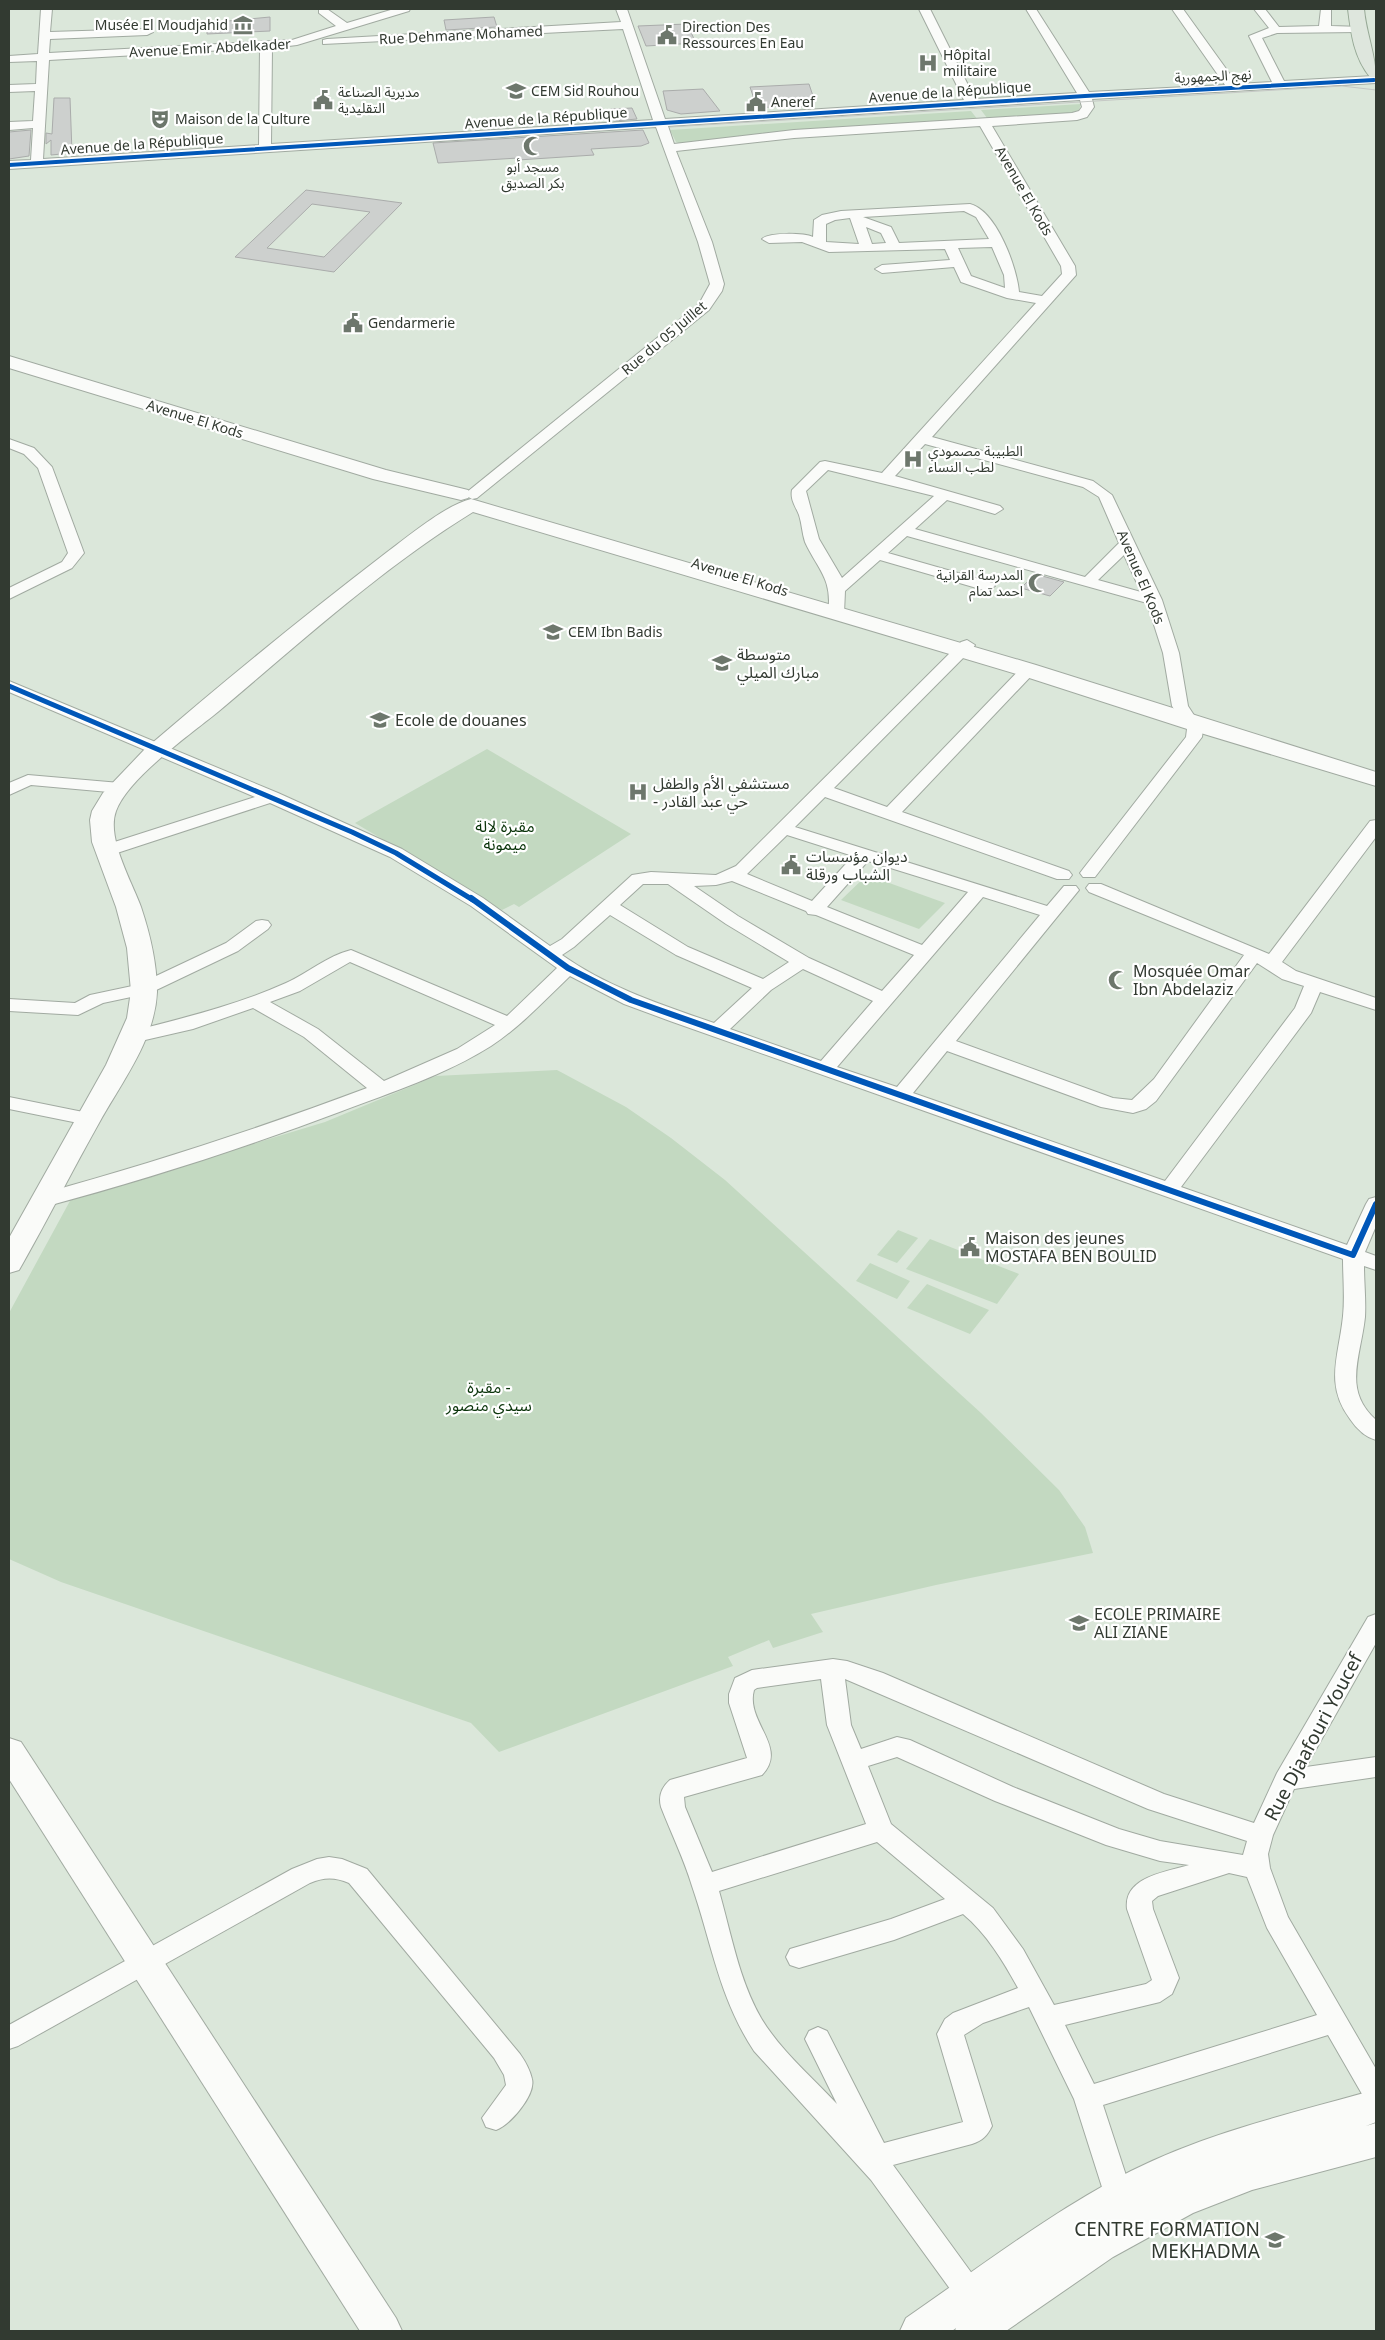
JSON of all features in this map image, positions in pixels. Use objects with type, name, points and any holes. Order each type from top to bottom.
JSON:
[{"type":"main road","points":[[1356,9],[1358,29],[1373,76]]},
{"type":"main road","points":[[1368,9],[1370,31],[1376,45]]},
{"type":"main road","name":"Avenue El Kods","points":[[9,362],[465,501],[838,603],[1028,670],[1189,720]]},
{"type":"main road","points":[[9,1264],[132,1037],[139,1019],[143,988],[136,937],[108,850],[101,822],[104,810],[120,788],[159,749],[291,638],[465,501]]},
{"type":"main road","name":"Avenue El Kods","points":[[964,648],[1189,720]]},
{"type":"main road","points":[[1189,720],[1376,774]]},
{"type":"main road","points":[[1189,720],[1376,779]]},
{"type":"main road","points":[[9,1751],[382,2331]]},
{"type":"main road","points":[[920,2331],[1061,2232],[1124,2212],[1180,2200],[1374,2116]]},
{"type":"main road","points":[[975,2331],[1061,2268],[1124,2212]]},
{"type":"street","points":[[37,163],[46,9]]},
{"type":"street","name":"Avenue Emir Abdelkader","points":[[9,59],[293,43],[406,9]]},
{"type":"street","name":"Rue du 05 Juillet","points":[[465,501],[704,307],[715,291],[717,284],[705,242],[669,148],[622,9]]},
{"type":"street","points":[[924,9],[971,103]]},
{"type":"street","points":[[669,148],[794,134],[1079,116],[1087,111],[1088,106],[1085,96],[1031,9]]},
{"type":"street","points":[[1177,9],[1233,87]]},
{"type":"street","points":[[1259,9],[1276,30]]},
{"type":"street","points":[[1325,29],[1326,9]]},
{"type":"street","points":[[324,11],[346,28]]},
{"type":"street","name":"Rue Dehmane Mohamed","points":[[293,43],[628,26]]},
{"type":"street","points":[[1279,84],[1255,36],[1276,30],[1358,29]]},
{"type":"street","points":[[44,36],[147,32]]},
{"type":"street","points":[[265,148],[266,45]]},
{"type":"street","name":"نهج الجمهورية","points":[[1085,96],[1343,80],[1373,76]]},
{"type":"street","points":[[9,88],[41,87]]},
{"type":"street","name":"Avenue de la République","points":[[9,165],[1085,96]]},
{"type":"street","name":"Avenue El Kods","points":[[984,122],[1068,266],[1069,275],[922,438],[1096,488],[1105,495],[1149,593],[1154,600],[1172,653],[1178,700],[1189,720]]},
{"type":"street","points":[[9,126],[39,124]]},
{"type":"street","points":[[820,244],[819,223],[824,219],[972,207],[978,211],[997,243],[1011,275],[1012,295]]},
{"type":"street","points":[[856,217],[867,248]]},
{"type":"street","points":[[856,217],[886,230],[895,248]]},
{"type":"street","points":[[769,239],[804,238],[829,248],[895,248],[997,243]]},
{"type":"street","points":[[950,246],[956,263],[966,279],[1012,295],[1045,301]]},
{"type":"street","points":[[882,269],[956,263]]},
{"type":"street","points":[[885,478],[922,438]]},
{"type":"street","points":[[9,443],[29,451],[45,467],[76,553],[67,565],[9,594]]},
{"type":"street","points":[[945,494],[876,554],[838,603],[812,540],[807,516],[799,498],[799,490],[826,465],[885,478],[945,494],[995,509]]},
{"type":"street","points":[[904,530],[1154,600]]},
{"type":"street","points":[[1088,582],[1127,543]]},
{"type":"street","points":[[876,554],[987,586]]},
{"type":"street","points":[[549,954],[568,943],[610,907],[638,879],[657,878],[675,881],[709,881],[733,876],[742,870],[964,648]]},
{"type":"street","points":[[891,813],[1028,670]]},
{"type":"street","points":[[9,686],[272,797],[396,853],[476,902],[568,968],[631,1000],[1376,1263]]},
{"type":"street","points":[[1092,880],[1194,737],[1195,729],[1189,720]]},
{"type":"street","points":[[9,778],[120,788]]},
{"type":"street","points":[[9,790],[28,780]]},
{"type":"street","points":[[823,790],[891,813],[1066,883]]},
{"type":"street","points":[[108,850],[272,797]]},
{"type":"street","points":[[944,1043],[1108,1103],[1134,1108],[1144,1103],[1376,825]]},
{"type":"street","points":[[785,829],[981,889],[1052,913]]},
{"type":"street","points":[[814,910],[866,854]]},
{"type":"street","points":[[900,1096],[1052,913],[1066,883],[1080,871],[1092,880],[1264,958],[1289,975],[1376,1004]]},
{"type":"street","points":[[733,876],[925,953]]},
{"type":"street","points":[[675,881],[732,920],[802,962],[884,999]]},
{"type":"street","points":[[824,1069],[981,889]]},
{"type":"street","points":[[610,907],[682,952],[764,986]]},
{"type":"street","points":[[9,1005],[70,1010],[83,1007],[97,999],[143,988],[232,948],[262,925]]},
{"type":"street","points":[[132,1037],[186,1025],[293,987],[344,958],[351,956],[509,1024]]},
{"type":"street","points":[[717,1031],[764,986],[802,962]]},
{"type":"street","points":[[44,1200],[194,1158],[381,1089],[468,1050],[509,1024],[568,968]]},
{"type":"street","points":[[1168,1191],[1304,1009],[1314,984]]},
{"type":"street","points":[[255,1001],[311,1033],[381,1089]]},
{"type":"street","points":[[9,1103],[88,1119]]},
{"type":"street","points":[[1376,1204],[1353,1254],[1354,1316],[1345,1359],[1345,1382],[1348,1400],[1354,1411],[1376,1432]]},
{"type":"street","name":"Rue Djaafouri Youcef","points":[[1374,2116],[1335,2021],[1276,1920],[1257,1868],[1255,1854],[1261,1835],[1286,1780],[1376,1623]]},
{"type":"street","points":[[833,1668],[833,1683],[839,1725],[881,1830],[995,1928],[1034,1994],[1087,2098],[1124,2212]]},
{"type":"street","points":[[971,2295],[879,2164],[763,2043],[750,2025],[740,2002],[705,1886],[670,1798],[673,1792],[679,1787],[753,1768],[760,1761],[758,1744],[739,1700],[743,1684],[752,1679],[833,1668],[847,1670],[875,1680],[1157,1802],[1261,1835]]},
{"type":"street","points":[[852,1761],[897,1747],[910,1750],[1004,1794],[1115,1838],[1160,1851],[1257,1868]]},
{"type":"street","points":[[1286,1780],[1376,1767]]},
{"type":"street","points":[[705,1886],[881,1830]]},
{"type":"street","points":[[1046,2018],[1151,1994],[1160,1990],[1165,1984],[1166,1978],[1140,1909],[1140,1895],[1149,1888],[1229,1862]]},
{"type":"street","points":[[9,2038],[321,1866],[341,1867],[358,1876],[503,2050],[520,2075],[520,2084],[516,2093],[496,2118]]},
{"type":"street","points":[[799,1957],[894,1930],[966,1902]]},
{"type":"street","points":[[879,2164],[972,2132],[978,2126],[950,2034],[952,2027],[962,2020],[1034,1994]]},
{"type":"street","points":[[1087,2098],[1335,2021]]},
{"type":"street","points":[[818,2039],[879,2164]]},
{"type":"green space","points":[[1081,104],[1079,110],[1067,114],[987,118],[981,110]]},
{"type":"green space","points":[[971,111],[978,120],[681,144],[676,142],[670,130]]},
{"type":"green space","name":"مقبرة لالة ميمونة","points":[[487,749],[631,834],[519,907],[514,904],[502,910],[355,823]]},
{"type":"green space","points":[[867,875],[945,903],[919,929],[841,900]]},
{"type":"green space","name":"مقبرة - سيدي منصور","points":[[557,1070],[626,1107],[671,1138],[725,1180],[981,1413],[1059,1490],[1085,1527],[1093,1553],[936,1585],[811,1614],[823,1632],[773,1648],[769,1640],[728,1657],[733,1666],[499,1752],[471,1723],[61,1582],[9,1559],[9,1313],[71,1199],[325,1122],[436,1076]]},
{"type":"green space","points":[[898,1230],[918,1238],[897,1263],[877,1255]]},
{"type":"green space","points":[[930,1239],[1019,1274],[997,1304],[906,1269]]},
{"type":"green space","points":[[870,1263],[910,1281],[897,1299],[856,1281]]},
{"type":"green space","points":[[927,1284],[989,1310],[970,1334],[907,1308]]},
{"type":"building","name":"Musée El Moudjahid","points":[[270,17],[270,31],[207,34],[207,23]]},
{"type":"building","points":[[494,17],[497,27],[446,30],[444,20]]},
{"type":"building","name":"Direction Des Ressources En Eau","points":[[687,24],[696,43],[646,46],[638,26]]},
{"type":"building","points":[[809,84],[815,102],[800,107],[796,105],[757,108],[750,87]]},
{"type":"building","points":[[703,89],[720,111],[681,114],[667,110],[663,91]]},
{"type":"building","points":[[54,98],[70,98],[72,153],[51,155],[51,140],[46,144],[46,133],[52,134]]},
{"type":"building","points":[[632,108],[637,119],[614,121],[611,109]]},
{"type":"building","points":[[31,130],[29,156],[9,159],[9,132]]},
{"type":"building","name":"مسجد أبو بكر الصديق","points":[[643,130],[649,143],[641,146],[591,149],[594,155],[518,160],[518,158],[438,163],[433,143]]},
{"type":"building","points":[[306,190],[402,203],[334,272],[235,257]],"holes":[[[312,204],[370,212],[324,257],[267,248]]]},
{"type":"building","name":"المدرسة القرانية احمد تمام","points":[[1035,574],[1064,582],[1050,596],[1021,588]]},
{"type":"tram line","points":[[670,127],[1342,86],[1376,90]]},
{"type":"cycle path","points":[[9,165],[1085,96],[1374,80]]},
{"type":"cycle path","points":[[9,686],[352,832],[396,853],[477,902],[568,968],[631,1000],[1353,1255],[1376,1204]]},
{"type":"place","name":"Musée El Moudjahid","points":[[243,25]]},
{"type":"place","name":"Direction Des Ressources En Eau","points":[[667,35]]},
{"type":"place","name":"Hôpital militaire","points":[[928,63]]},
{"type":"place","name":"CEM Sid Rouhou","points":[[516,91]]},
{"type":"place","name":"مديرية الصناعة التقليدية","points":[[323,100]]},
{"type":"place","name":"Aneref","points":[[756,102]]},
{"type":"place","name":"Maison de la Culture","points":[[160,119]]},
{"type":"place","name":"مسجد أبو بكر الصديق","points":[[533,146]]},
{"type":"place","name":"Gendarmerie","points":[[353,323]]},
{"type":"place","name":"الطبيبة مصمودي لطب النساء","points":[[913,459]]},
{"type":"place","name":"المدرسة القرانية احمد تمام","points":[[1038,583]]},
{"type":"place","name":"CEM Ibn Badis","points":[[553,632]]},
{"type":"place","name":"متوسطة مبارك الميلي","points":[[722,663]]},
{"type":"place","name":"Ecole de douanes","points":[[380,720]]},
{"type":"place","name":"مستشفي الأم والطفل - حي عبد القادر","points":[[638,792]]},
{"type":"place","name":"ديوان مؤسسات الشباب ورقلة","points":[[791,865]]},
{"type":"place","name":"Mosquée Omar Ibn Abdelaziz","points":[[1118,980]]},
{"type":"place","name":"Maison des jeunes MOSTAFA BEN BOULID","points":[[970,1247]]},
{"type":"place","name":"ECOLE PRIMAIRE ALI ZIANE","points":[[1079,1623]]},
{"type":"place","name":"CENTRE FORMATION MEKHADMA","points":[[1275,2240]]}]
